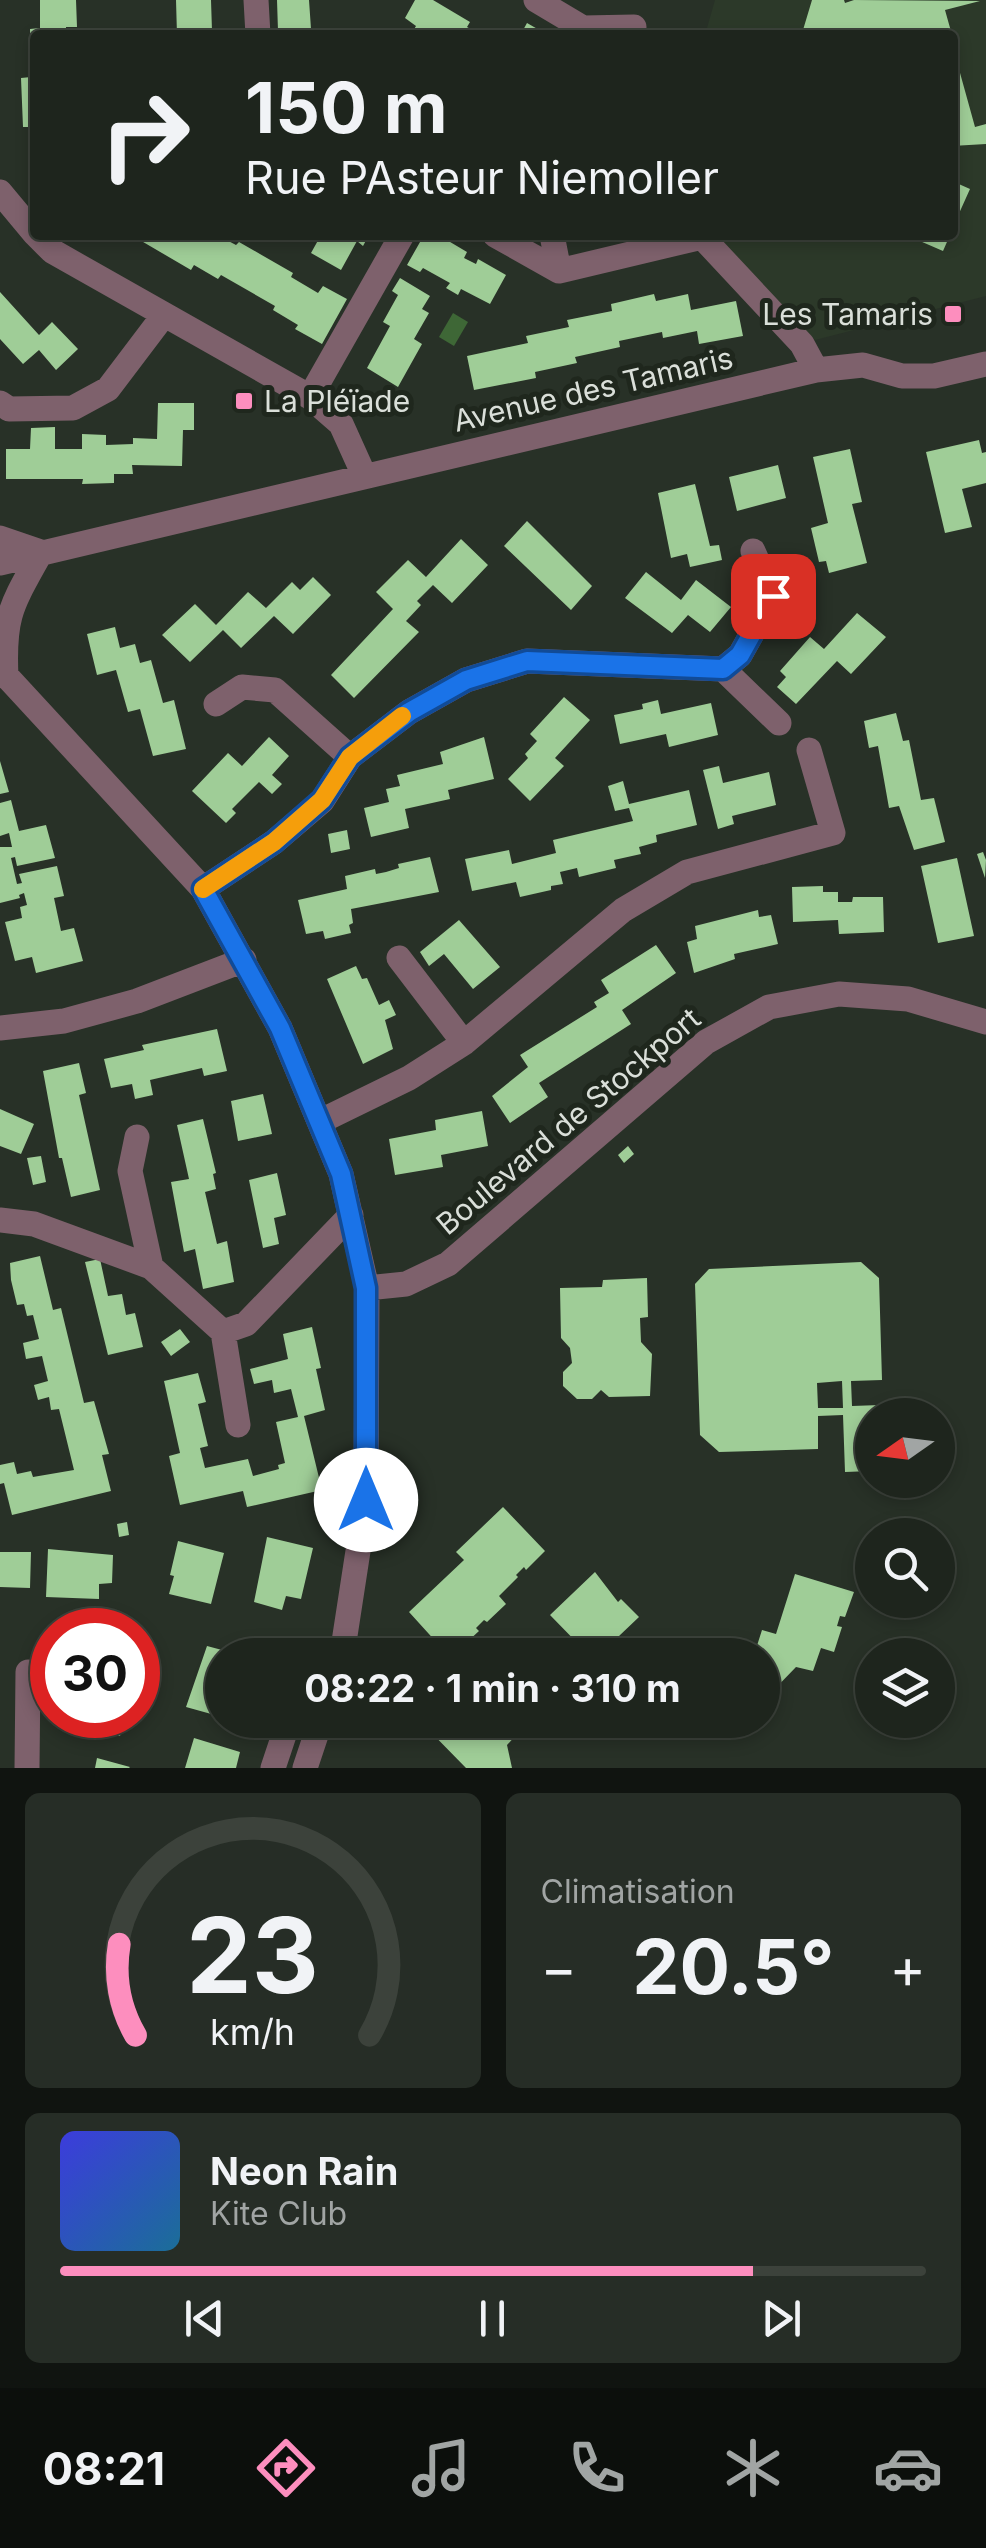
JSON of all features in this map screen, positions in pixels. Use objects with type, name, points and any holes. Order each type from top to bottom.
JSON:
[{"type":"street","points":[[256,0],[258,30]]},
{"type":"street","points":[[536,0],[579,30]]},
{"type":"street","points":[[603,30],[634,27]]},
{"type":"street","points":[[0,192],[30,229]]},
{"type":"street","points":[[40,240],[52,251],[310,398],[341,424],[364,475]]},
{"type":"street","points":[[310,398],[399,240]]},
{"type":"street","points":[[505,240],[559,272],[690,240]]},
{"type":"street","points":[[553,240],[559,272]]},
{"type":"street","points":[[705,240],[802,344],[816,370]]},
{"type":"street","points":[[0,403],[9,409],[73,408],[108,388],[164,315]]},
{"type":"street","name":"Avenue des Tamaris","points":[[0,562],[816,370],[863,365],[902,376],[934,376],[986,364]]},
{"type":"street","points":[[0,538],[41,552],[10,606],[3,673],[203,889],[280,1028],[341,1174],[366,1288],[366,1500],[341,1638]]},
{"type":"street","points":[[723,669],[740,655],[773,596],[754,552]]},
{"type":"street","points":[[203,889],[274,842],[322,800],[350,757],[409,712],[466,680],[527,661],[723,669],[779,723]]},
{"type":"street","points":[[216,704],[242,687],[276,690],[350,757]]},
{"type":"street","points":[[320,1121],[410,1078],[464,1043],[623,910],[687,872],[833,834],[810,750]]},
{"type":"street","points":[[399,958],[464,1043]]},
{"type":"street","points":[[0,1028],[64,1021],[137,1001],[244,960]]},
{"type":"street","name":"Boulevard de Stockport","points":[[366,1288],[406,1284],[448,1264],[706,1042],[769,1007],[839,994],[856,995],[908,999],[986,1022]]},
{"type":"street","points":[[138,1137],[130,1170],[151,1266]]},
{"type":"street","points":[[223,1332],[246,1324],[352,1215]]},
{"type":"street","points":[[0,1220],[34,1224],[151,1266],[223,1332],[238,1425]]},
{"type":"street","points":[[26,1768],[28,1672]]},
{"type":"street","points":[[273,1768],[282,1738]]},
{"type":"street","points":[[305,1768],[314,1738]]},
{"type":"shaded area","points":[[715,0],[986,0],[986,296],[815,340],[721,240],[958,240],[958,30],[706,30]]},
{"type":"shaded area","points":[[453,313],[468,322],[454,346],[439,337]]},
{"type":"building","points":[[40,0],[76,0],[77,27],[30,30],[40,28]]},
{"type":"building","points":[[176,0],[211,0],[212,30],[177,30]]},
{"type":"building","points":[[277,0],[309,0],[311,29],[278,30]]},
{"type":"building","points":[[415,0],[433,0],[470,22],[467,27],[472,30],[414,30],[416,26],[405,18]]},
{"type":"building","points":[[812,0],[980,1],[945,10],[951,30],[803,30]]},
{"type":"building","points":[[958,66],[975,127],[986,124],[986,144],[958,146]]},
{"type":"building","points":[[30,77],[30,127],[23,127],[21,78]]},
{"type":"building","points":[[958,184],[970,189],[958,216]]},
{"type":"building","points":[[140,240],[226,240],[236,245],[239,242],[293,273],[291,277],[318,293],[323,286],[347,299],[322,344],[295,329],[298,325],[273,310],[275,306],[221,275],[218,279],[194,265],[191,270]]},
{"type":"building","points":[[318,240],[366,240],[363,246],[357,241],[341,270],[311,253]]},
{"type":"building","points":[[421,240],[447,240],[467,252],[464,258],[476,264],[478,259],[506,275],[490,304],[461,289],[458,295],[446,288],[450,283],[423,268],[420,272],[407,265]]},
{"type":"building","points":[[918,240],[948,240],[943,251]]},
{"type":"building","points":[[400,278],[430,296],[422,309],[429,313],[414,339],[422,344],[398,387],[367,368],[390,326],[383,322],[398,295],[392,291]]},
{"type":"building","points":[[0,292],[39,335],[52,322],[78,349],[56,370],[39,350],[23,364],[0,339]]},
{"type":"building","points":[[654,294],[656,301],[688,294],[691,310],[736,301],[743,336],[699,344],[697,331],[663,338],[662,332],[619,341],[620,347],[575,357],[577,363],[535,372],[536,378],[474,390],[467,356],[528,343],[526,336],[569,327],[567,320],[612,311],[611,304]]},
{"type":"building","points":[[158,403],[194,403],[194,430],[183,430],[182,466],[132,465],[133,474],[114,474],[114,483],[6,479],[6,449],[30,449],[31,428],[55,427],[55,449],[82,449],[82,434],[106,435],[106,445],[133,444],[133,438],[157,439]]},
{"type":"building","points":[[979,440],[982,453],[986,452],[986,483],[962,489],[972,527],[945,533],[926,452]]},
{"type":"building","points":[[850,449],[862,502],[852,504],[867,563],[829,573],[826,561],[819,562],[811,528],[828,523],[813,457]]},
{"type":"building","points":[[778,465],[786,498],[737,511],[729,477]]},
{"type":"building","points":[[695,484],[710,546],[719,545],[722,560],[690,567],[687,554],[671,558],[658,493]]},
{"type":"building","points":[[527,521],[592,586],[571,610],[504,546]]},
{"type":"building","points":[[461,539],[488,565],[452,603],[433,585],[417,601],[421,605],[406,621],[419,632],[354,698],[331,675],[393,609],[376,592],[408,560],[426,577]]},
{"type":"building","points":[[646,572],[681,600],[696,580],[731,607],[710,632],[688,615],[672,633],[625,598]]},
{"type":"building","points":[[313,577],[331,595],[293,634],[274,616],[241,648],[223,630],[190,662],[162,635],[195,604],[216,625],[248,592],[266,608],[292,582],[300,590]]},
{"type":"building","points":[[857,613],[886,637],[851,674],[837,661],[796,704],[777,687],[786,677],[780,671],[810,637],[824,649]]},
{"type":"building","points":[[115,627],[120,648],[135,644],[140,663],[151,660],[163,703],[174,700],[186,749],[153,756],[140,709],[128,712],[116,670],[97,675],[87,634]]},
{"type":"building","points":[[564,697],[590,720],[555,758],[564,766],[530,801],[508,779],[528,758],[525,754],[537,741],[530,734]]},
{"type":"building","points":[[658,700],[661,714],[711,703],[718,735],[669,747],[666,734],[620,744],[614,715],[643,709],[642,704]]},
{"type":"building","points":[[896,713],[903,741],[909,740],[921,800],[934,798],[945,842],[914,850],[899,806],[889,808],[878,746],[869,748],[864,721]]},
{"type":"building","points":[[269,737],[289,756],[272,775],[282,784],[272,794],[259,782],[232,809],[236,813],[226,823],[192,791],[228,753],[242,766]]},
{"type":"building","points":[[484,737],[494,779],[448,790],[450,799],[405,809],[409,828],[371,837],[364,808],[389,802],[386,789],[400,786],[397,775],[443,764],[440,752]]},
{"type":"building","points":[[0,761],[9,792],[0,794]]},
{"type":"building","points":[[719,766],[723,783],[769,772],[776,805],[732,816],[734,824],[718,829],[703,770]]},
{"type":"building","points":[[623,781],[629,804],[689,790],[697,825],[656,835],[657,842],[639,847],[641,854],[614,860],[616,868],[579,877],[577,868],[560,872],[563,884],[551,886],[551,890],[520,897],[516,882],[472,891],[465,859],[509,850],[512,864],[556,853],[553,840],[633,821],[629,808],[615,811],[608,786]]},
{"type":"building","points":[[11,800],[19,831],[46,825],[55,858],[17,866],[15,857],[11,858],[17,884],[22,883],[19,874],[57,866],[64,896],[54,898],[61,931],[74,928],[83,961],[36,973],[32,957],[15,961],[5,922],[22,918],[20,907],[27,905],[24,893],[20,898],[0,903],[0,847],[12,847],[9,833],[0,836],[0,803]]},
{"type":"building","points":[[347,830],[350,849],[331,853],[328,834]]},
{"type":"building","points":[[983,852],[986,860],[985,878],[977,854]]},
{"type":"building","points":[[430,857],[439,892],[351,909],[351,933],[325,939],[323,931],[306,934],[298,900],[347,889],[345,876],[375,869],[376,874],[386,872],[399,868],[398,864]]},
{"type":"building","points":[[957,858],[974,936],[938,943],[921,866]]},
{"type":"building","points":[[823,886],[823,892],[838,892],[838,902],[852,902],[853,897],[883,897],[884,932],[839,934],[838,920],[793,922],[792,887]]},
{"type":"building","points":[[758,910],[759,917],[771,915],[778,944],[734,954],[735,959],[694,973],[687,942],[697,939],[695,926]]},
{"type":"building","points":[[459,920],[500,967],[473,989],[444,954],[429,966],[420,952]]},
{"type":"building","points":[[656,945],[676,973],[622,1010],[631,1024],[539,1083],[548,1097],[510,1123],[492,1096],[528,1067],[520,1055],[597,1007],[594,1002],[609,993],[601,980]]},
{"type":"building","points":[[356,966],[362,979],[367,978],[379,1005],[389,1000],[396,1015],[385,1020],[393,1049],[363,1064],[327,979]]},
{"type":"building","points":[[217,1029],[227,1071],[204,1076],[202,1068],[150,1080],[153,1095],[135,1099],[132,1084],[111,1088],[104,1059],[144,1050],[142,1045]]},
{"type":"building","points":[[79,1063],[86,1093],[79,1095],[100,1190],[71,1197],[59,1158],[43,1071]]},
{"type":"building","points":[[263,1094],[272,1134],[238,1141],[231,1101]]},
{"type":"building","points":[[0,1109],[34,1124],[21,1154],[0,1146]]},
{"type":"building","points":[[482,1111],[488,1146],[441,1155],[443,1167],[395,1175],[389,1139],[436,1130],[435,1120]]},
{"type":"building","points":[[203,1119],[216,1173],[216,1189],[205,1192],[217,1244],[227,1241],[234,1282],[203,1289],[195,1249],[184,1252],[171,1182],[189,1179],[177,1125]]},
{"type":"building","points":[[628,1146],[634,1154],[624,1163],[618,1155]]},
{"type":"building","points":[[41,1156],[46,1182],[33,1185],[27,1158]]},
{"type":"building","points":[[277,1173],[286,1215],[274,1218],[279,1244],[263,1248],[249,1180]]},
{"type":"building","points":[[40,1256],[53,1310],[61,1308],[84,1403],[94,1401],[109,1454],[102,1455],[111,1491],[12,1515],[4,1483],[0,1484],[0,1465],[14,1462],[17,1474],[31,1471],[33,1477],[74,1470],[59,1409],[51,1410],[49,1397],[38,1400],[34,1385],[48,1381],[42,1356],[26,1359],[23,1343],[39,1339],[33,1315],[27,1316],[24,1304],[17,1305],[11,1280],[10,1263]]},
{"type":"building","points":[[100,1259],[108,1296],[122,1294],[126,1315],[135,1313],[143,1347],[108,1355],[85,1262]]},
{"type":"building","points":[[861,1262],[879,1278],[882,1380],[851,1381],[855,1472],[845,1472],[843,1415],[818,1416],[818,1449],[719,1452],[700,1435],[695,1284],[709,1269]],"holes":[[[842,1381],[843,1408],[818,1408],[817,1383]]]},
{"type":"building","points":[[647,1278],[648,1317],[640,1318],[641,1342],[652,1354],[650,1396],[609,1397],[601,1390],[592,1399],[577,1399],[563,1386],[563,1372],[572,1363],[570,1348],[561,1338],[560,1288],[602,1287],[603,1280]]},
{"type":"building","points":[[312,1327],[325,1410],[304,1416],[322,1490],[247,1507],[243,1491],[180,1505],[169,1456],[180,1453],[164,1381],[198,1373],[206,1402],[198,1404],[208,1446],[200,1448],[205,1468],[248,1459],[253,1476],[279,1469],[278,1465],[285,1463],[276,1422],[298,1417],[291,1389],[274,1393],[272,1380],[254,1384],[250,1369],[288,1359],[283,1334]]},
{"type":"building","points":[[180,1329],[190,1342],[171,1356],[161,1342]]},
{"type":"building","points":[[503,1507],[545,1551],[516,1575],[499,1596],[506,1604],[487,1622],[484,1620],[471,1638],[433,1638],[409,1612],[464,1560],[456,1552]]},
{"type":"building","points":[[127,1522],[129,1535],[119,1537],[117,1524]]},
{"type":"building","points":[[267,1537],[313,1548],[301,1599],[286,1596],[282,1610],[254,1602]]},
{"type":"building","points":[[178,1541],[224,1553],[211,1604],[169,1594]]},
{"type":"building","points":[[48,1549],[113,1555],[112,1583],[99,1584],[99,1599],[46,1597]]},
{"type":"building","points":[[0,1552],[31,1552],[30,1588],[0,1587]]},
{"type":"building","points":[[595,1572],[618,1602],[621,1599],[639,1617],[621,1638],[572,1638],[550,1615]]},
{"type":"building","points":[[795,1574],[854,1592],[845,1617],[840,1616],[837,1626],[842,1627],[834,1652],[821,1648],[813,1671],[796,1667],[780,1684],[780,1638],[759,1638],[762,1630],[776,1634]]},
{"type":"building","points":[[205,1652],[205,1712],[186,1707]]},
{"type":"building","points":[[194,1738],[240,1752],[236,1768],[185,1768]]},
{"type":"building","points":[[437,1738],[513,1738],[507,1745],[512,1768],[466,1768]]},
{"type":"building","points":[[97,1758],[130,1767],[95,1768]]},
{"type":"slow traffic","points":[[203,889],[274,842],[322,800],[350,757],[402,716]]},
{"type":"place","name":"Les Tamaris","points":[[953,314]]},
{"type":"place","name":"La Pléïade","points":[[244,401]]},
{"type":"route","points":[[366,1500],[366,1288],[352,1215],[341,1174],[280,1028],[203,889],[274,842],[322,800],[350,757],[409,712],[466,680],[527,661],[723,669],[740,655],[773,596]]}]
